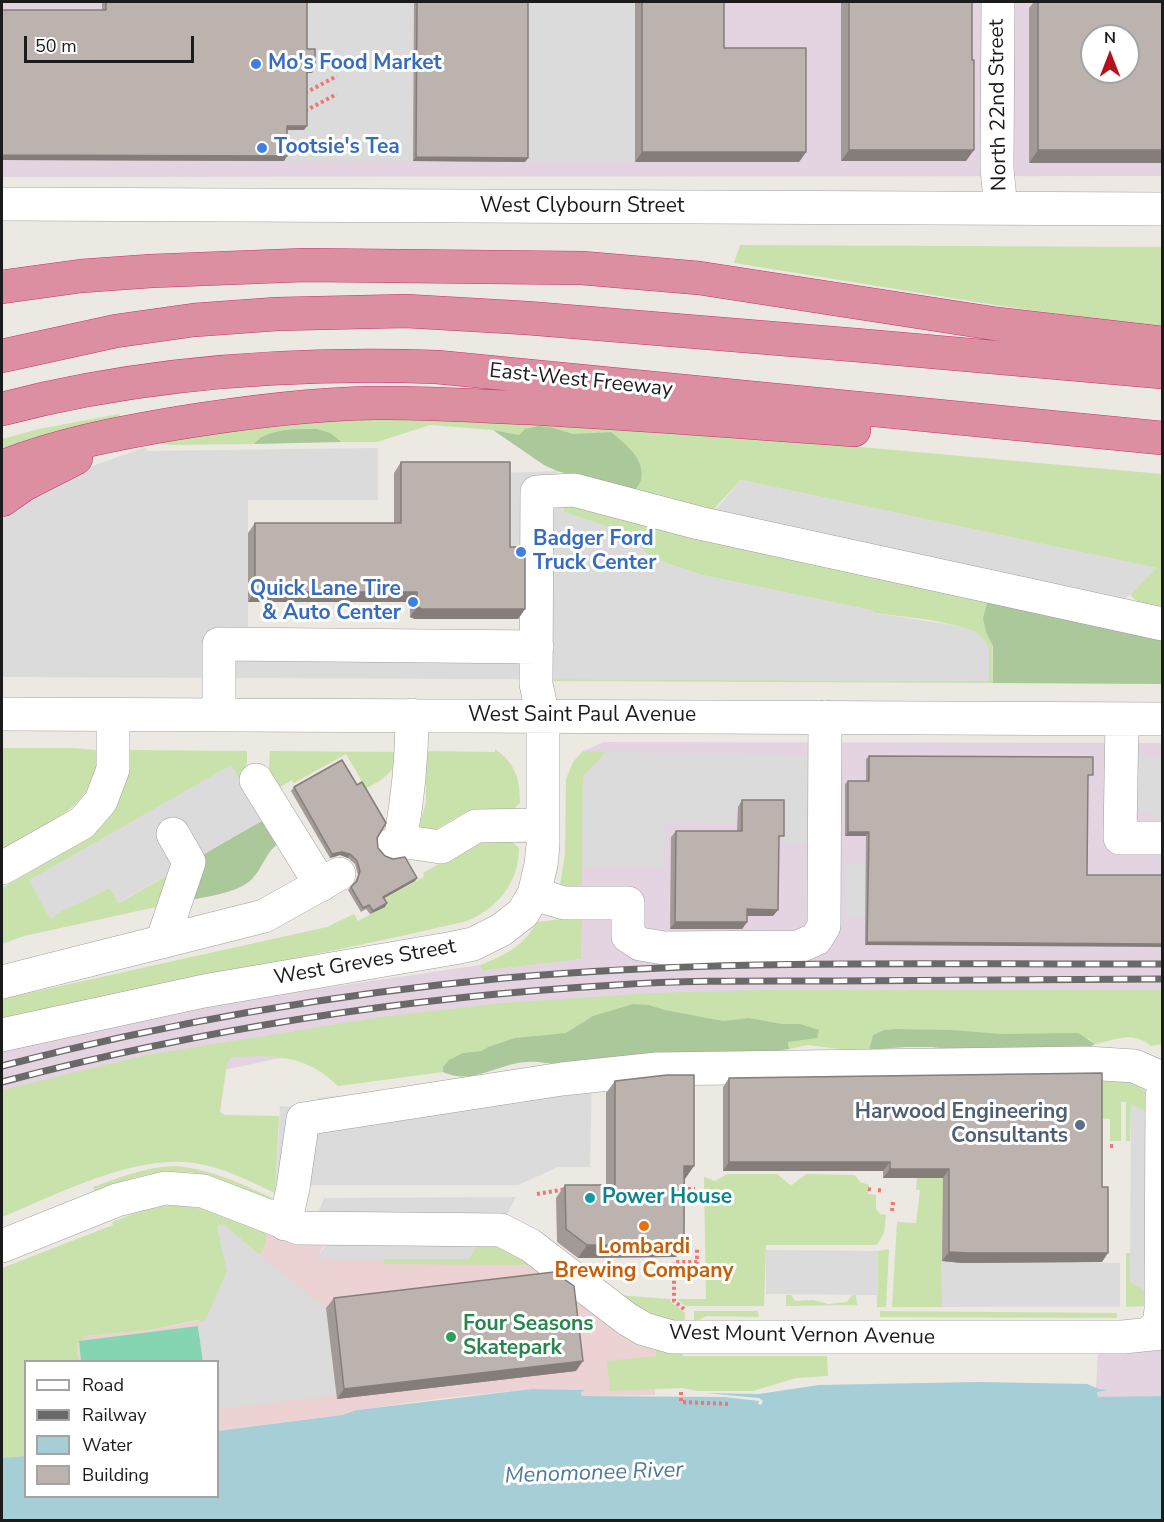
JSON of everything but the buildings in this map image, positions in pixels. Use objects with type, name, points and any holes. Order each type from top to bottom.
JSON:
[{"type":"highway","points":[[2,287],[81,276],[150,270],[304,265],[582,268],[699,278],[985,322],[1162,343]]},
{"type":"highway","points":[[2,356],[116,331],[194,320],[277,314],[406,311],[527,318],[867,345],[1162,372]]},
{"type":"highway","name":"East-West Freeway","points":[[2,409],[89,389],[166,377],[292,366],[390,365],[437,367],[1153,437]]},
{"type":"highway","points":[[2,467],[66,445],[176,423],[254,411],[375,403],[572,411],[870,431],[1153,437]]},
{"type":"highway","points":[[2,500],[25,484],[90,451],[176,423]]},
{"type":"street","name":"North 22nd Street","points":[[998,2],[997,169],[1001,209]]},
{"type":"street","name":"West Clybourn Street","points":[[2,204],[1162,209]]},
{"type":"street","name":"West Greves Street","points":[[2,1035],[204,991],[473,944],[501,930],[523,913],[534,894],[543,845],[543,716],[536,684],[537,492],[574,490],[711,525],[1162,624]]},
{"type":"street","points":[[219,715],[219,644],[537,647]]},
{"type":"street","name":"West Saint Paul Avenue","points":[[2,714],[1162,719]]},
{"type":"street","points":[[2,868],[81,823],[101,801],[112,770],[113,715]]},
{"type":"street","points":[[412,715],[412,749],[405,814],[397,842],[441,847],[476,826],[543,825]]},
{"type":"street","points":[[534,894],[564,903],[628,903],[628,936],[640,944],[664,948],[798,946],[816,939],[824,926],[825,717]]},
{"type":"street","points":[[1122,719],[1120,838],[1162,838]]},
{"type":"street","points":[[2,982],[264,916],[330,880],[256,780]]},
{"type":"street","points":[[162,942],[189,862],[173,834]]},
{"type":"street","points":[[285,1224],[293,1188],[303,1119],[562,1079],[657,1069],[1086,1063],[1134,1066],[1162,1078]]},
{"type":"street","points":[[1155,1334],[1161,1310],[1162,1096]]},
{"type":"street","name":"West Mount Vernon Avenue","points":[[2,1246],[117,1200],[165,1188],[203,1191],[299,1228],[501,1230],[530,1245],[627,1319],[644,1329],[672,1337],[1111,1337],[1155,1334]]},
{"type":"path","points":[[304,94],[337,76]]},
{"type":"path","points":[[304,111],[337,94]]},
{"type":"path","points":[[1110,1146],[1116,1146]]},
{"type":"path","points":[[537,1194],[570,1189]]},
{"type":"path","points":[[674,1189],[696,1189]]},
{"type":"path","points":[[892,1211],[893,1202]]},
{"type":"path","points":[[690,1310],[686,1310],[674,1301],[674,1262],[697,1262],[697,1248]]},
{"type":"path","points":[[681,1392],[681,1402],[731,1404]]},
{"type":"shaded area","points":[[2,2],[1162,2],[1162,176],[2,177]]},
{"type":"shaded area","points":[[304,2],[414,2],[413,161],[284,161],[284,130],[304,130]]},
{"type":"shaded area","points":[[525,2],[635,2],[635,162],[525,162]]},
{"type":"shaded area","points":[[146,447],[147,451],[378,448],[378,500],[248,500],[248,645],[524,647],[525,557],[503,557],[503,473],[557,471],[564,512],[608,527],[630,540],[651,558],[702,575],[870,610],[875,613],[958,626],[976,632],[989,648],[989,681],[2,677],[2,517],[27,499],[81,470]]},
{"type":"shaded area","points":[[741,480],[1157,568],[1118,606],[712,511]]},
{"type":"shaded area","points":[[604,742],[1162,743],[1162,1029],[577,1037],[275,1059],[2,1118],[2,1052],[20,1047],[229,1002],[480,965],[482,971],[581,959],[583,751]]},
{"type":"shaded area","points":[[606,752],[809,755],[807,843],[784,843],[784,807],[735,807],[734,823],[665,822],[664,868],[582,868],[583,776]]},
{"type":"shaded area","points":[[1131,758],[1162,758],[1162,859],[1155,859],[1156,813],[1131,813]]},
{"type":"shaded area","points":[[231,765],[262,821],[118,903],[110,888],[50,919],[29,880]]},
{"type":"shaded area","points":[[846,863],[866,864],[865,917],[846,917]]},
{"type":"shaded area","points":[[592,1070],[590,1167],[558,1167],[518,1185],[276,1183],[280,1106],[316,1108],[317,1098]]},
{"type":"shaded area","points":[[1131,1103],[1147,1113],[1148,1292],[1130,1282]]},
{"type":"shaded area","points":[[516,1197],[505,1218],[317,1216],[324,1198]]},
{"type":"shaded area","points":[[213,1211],[325,1242],[317,1259],[468,1259],[503,1246],[656,1346],[655,1395],[582,1396],[581,1392],[584,1390],[532,1389],[444,1398],[357,1410],[342,1415],[219,1431],[219,1360],[79,1360],[77,1347],[79,1341],[86,1336],[150,1330],[201,1320]]},
{"type":"shaded area","points":[[222,1224],[326,1308],[337,1395],[219,1409],[219,1360],[203,1360],[198,1326],[206,1319],[227,1271],[218,1225]]},
{"type":"shaded area","points":[[329,1240],[479,1243],[468,1259],[316,1259]]},
{"type":"shaded area","points":[[766,1250],[878,1251],[877,1295],[766,1294]]},
{"type":"shaded area","points":[[942,1262],[1120,1263],[1120,1307],[942,1307]]},
{"type":"shaded area","points":[[1162,1343],[1162,1396],[1098,1398],[1097,1391],[1108,1390],[1096,1388],[1098,1351]]},
{"type":"green space","points":[[740,245],[1162,247],[1162,328],[1001,306],[734,263]]},
{"type":"green space","points":[[119,414],[121,420],[2,456],[2,439],[39,429]]},
{"type":"green space","points":[[310,414],[570,421],[1162,474],[1162,615],[1150,612],[1130,595],[1156,568],[741,480],[712,511],[636,493],[631,450],[611,432],[578,434],[538,426],[525,430],[519,435],[493,430],[430,425],[377,442],[342,442],[339,439],[258,439],[254,444],[169,445],[160,443]]},
{"type":"green space","points":[[538,426],[573,434],[611,432],[633,452],[640,465],[641,480],[636,493],[557,471],[544,465],[493,430],[519,435],[525,429]]},
{"type":"green space","points":[[317,429],[330,433],[342,442],[254,444],[274,432]]},
{"type":"green space","points":[[568,502],[989,596],[992,613],[993,683],[552,681],[552,679],[989,681],[976,632],[931,620],[875,613],[870,610],[702,575],[651,558],[642,549],[608,527],[564,512],[562,506]]},
{"type":"green space","points":[[989,596],[1162,631],[1162,684],[993,683],[993,646],[986,632],[983,618]]},
{"type":"green space","points":[[2,748],[98,750],[95,770],[89,786],[79,800],[51,822],[2,850]]},
{"type":"green space","points":[[495,749],[512,766],[519,787],[520,803],[512,810],[466,812],[430,833],[420,829],[426,802],[425,751],[495,752]]},
{"type":"green space","points":[[126,750],[247,751],[247,763],[239,780],[231,765],[55,914],[110,888],[119,903],[180,868],[165,905],[24,936],[2,944],[2,888],[92,836],[102,826],[119,798]]},
{"type":"green space","points":[[270,751],[399,752],[391,771],[363,790],[360,785],[363,783],[346,754],[294,783],[292,780],[272,792],[268,781]]},
{"type":"green space","points":[[583,751],[606,752],[583,776],[582,888],[567,888],[560,885],[565,854],[566,779],[573,762]]},
{"type":"green space","points":[[262,820],[280,842],[252,879],[230,891],[185,901],[199,857]]},
{"type":"green space","points":[[479,841],[511,841],[519,848],[518,860],[511,883],[505,892],[488,909],[467,921],[2,1019],[2,999],[327,927],[354,914],[358,921],[384,907],[381,900],[424,877],[423,873]]},
{"type":"green space","points":[[582,919],[581,959],[482,971],[480,965],[505,954],[520,944],[536,922]]},
{"type":"green space","points":[[762,990],[1162,990],[1162,1044],[1151,1046],[1131,1037],[1095,1044],[1089,1039],[916,1029],[884,1030],[873,1035],[869,1050],[808,1045],[789,1049],[788,1042],[792,1039],[808,1039],[801,1024],[782,1024],[749,1018],[723,1021],[649,1005],[593,1016],[566,1033],[515,1038],[481,1051],[463,1053],[443,1067],[443,1072],[338,1086],[326,1075],[301,1062],[261,1056],[231,1057],[227,1063],[220,1112],[225,1115],[279,1116],[275,1193],[215,1168],[194,1163],[171,1162],[121,1170],[96,1178],[2,1217],[2,1090],[146,1055],[381,1017],[502,1003],[651,993]]},
{"type":"green space","points":[[633,1004],[649,1005],[723,1021],[749,1018],[782,1024],[800,1024],[819,1030],[817,1038],[788,1042],[789,1049],[763,1053],[556,1064],[527,1062],[465,1076],[454,1076],[443,1072],[443,1067],[449,1060],[463,1053],[481,1051],[515,1038],[566,1033],[593,1016]]},
{"type":"green space","points":[[884,1030],[1002,1034],[1078,1033],[1095,1044],[1086,1049],[963,1051],[905,1047],[869,1050],[873,1035]]},
{"type":"green space","points":[[1121,1076],[1149,1093],[1148,1111],[1145,1112],[1131,1104],[1130,1141],[1126,1141],[1126,1102],[1121,1102],[1121,1141],[1110,1141],[1110,1119],[1098,1118],[1096,1081]]},
{"type":"green space","points":[[175,1166],[213,1173],[272,1198],[270,1203],[222,1180],[177,1171],[149,1174],[95,1191],[93,1187],[143,1170]]},
{"type":"green space","points":[[727,1174],[777,1174],[792,1185],[806,1174],[855,1175],[860,1182],[869,1185],[868,1194],[876,1195],[876,1209],[880,1214],[886,1215],[884,1233],[877,1245],[766,1245],[764,1306],[686,1306],[677,1299],[706,1299],[704,1177],[715,1181]]},
{"type":"green space","points":[[948,1174],[943,1197],[942,1307],[892,1307],[897,1222],[916,1223],[920,1190],[916,1190],[917,1178],[933,1178]]},
{"type":"green space","points":[[168,1206],[211,1210],[266,1232],[266,1243],[260,1255],[225,1225],[217,1228],[228,1271],[206,1319],[202,1322],[198,1320],[150,1330],[86,1336],[78,1344],[79,1360],[24,1360],[24,1456],[2,1458],[2,1268],[113,1225],[112,1222],[128,1216]]},
{"type":"green space","points":[[479,1243],[494,1244],[538,1265],[384,1264],[384,1259],[468,1259]]},
{"type":"green space","points":[[889,1249],[886,1307],[877,1307],[878,1251]]},
{"type":"green space","points":[[1126,1253],[1130,1253],[1131,1282],[1145,1290],[1146,1306],[1126,1307]]},
{"type":"green space","points":[[617,1295],[670,1299],[685,1313],[684,1325],[666,1322]]},
{"type":"green space","points":[[786,1295],[791,1295],[795,1301],[813,1300],[828,1304],[847,1302],[852,1295],[856,1295],[857,1305],[786,1306]]},
{"type":"green space","points":[[694,1311],[758,1311],[759,1317],[706,1316],[694,1323]]},
{"type":"green space","points":[[880,1311],[1117,1313],[1117,1318],[880,1317]]},
{"type":"green space","points":[[198,1326],[203,1360],[81,1360],[79,1341]]},
{"type":"green space","points":[[656,1346],[683,1351],[683,1356],[827,1356],[828,1376],[796,1378],[753,1391],[697,1391],[682,1388],[610,1391],[607,1361],[656,1356]]},
{"type":"water","name":"Menomonee River","points":[[978,1382],[1087,1384],[1108,1390],[1097,1392],[1098,1397],[1162,1396],[1162,1520],[2,1520],[2,1458],[24,1456],[24,1498],[219,1498],[219,1431],[342,1415],[357,1410],[532,1389],[584,1390],[581,1392],[582,1396],[724,1397],[759,1401],[758,1404],[761,1405],[763,1401],[759,1398],[706,1393],[759,1394],[819,1385]]},
{"type":"railway","points":[[2,1066],[188,1023],[378,992],[505,978],[751,965],[1162,964]]},
{"type":"railway","points":[[2,1082],[77,1063],[230,1031],[383,1007],[538,990],[697,982],[1162,979]]},
{"type":"place","name":"Mo's Food Market","points":[[256,64]]},
{"type":"place","name":"Tootsie's Tea","points":[[262,148]]},
{"type":"place","name":"Badger Ford Truck Center","points":[[521,552]]},
{"type":"place","name":"Quick Lane Tire & Auto Center","points":[[413,602]]},
{"type":"place","name":"Harwood Engineering Consultants","points":[[1080,1125]]},
{"type":"place","name":"Power House","points":[[590,1198]]},
{"type":"place","name":"Lombardi Brewing Company","points":[[644,1226]]},
{"type":"place","name":"Four Seasons Skatepark","points":[[451,1337]]}]
